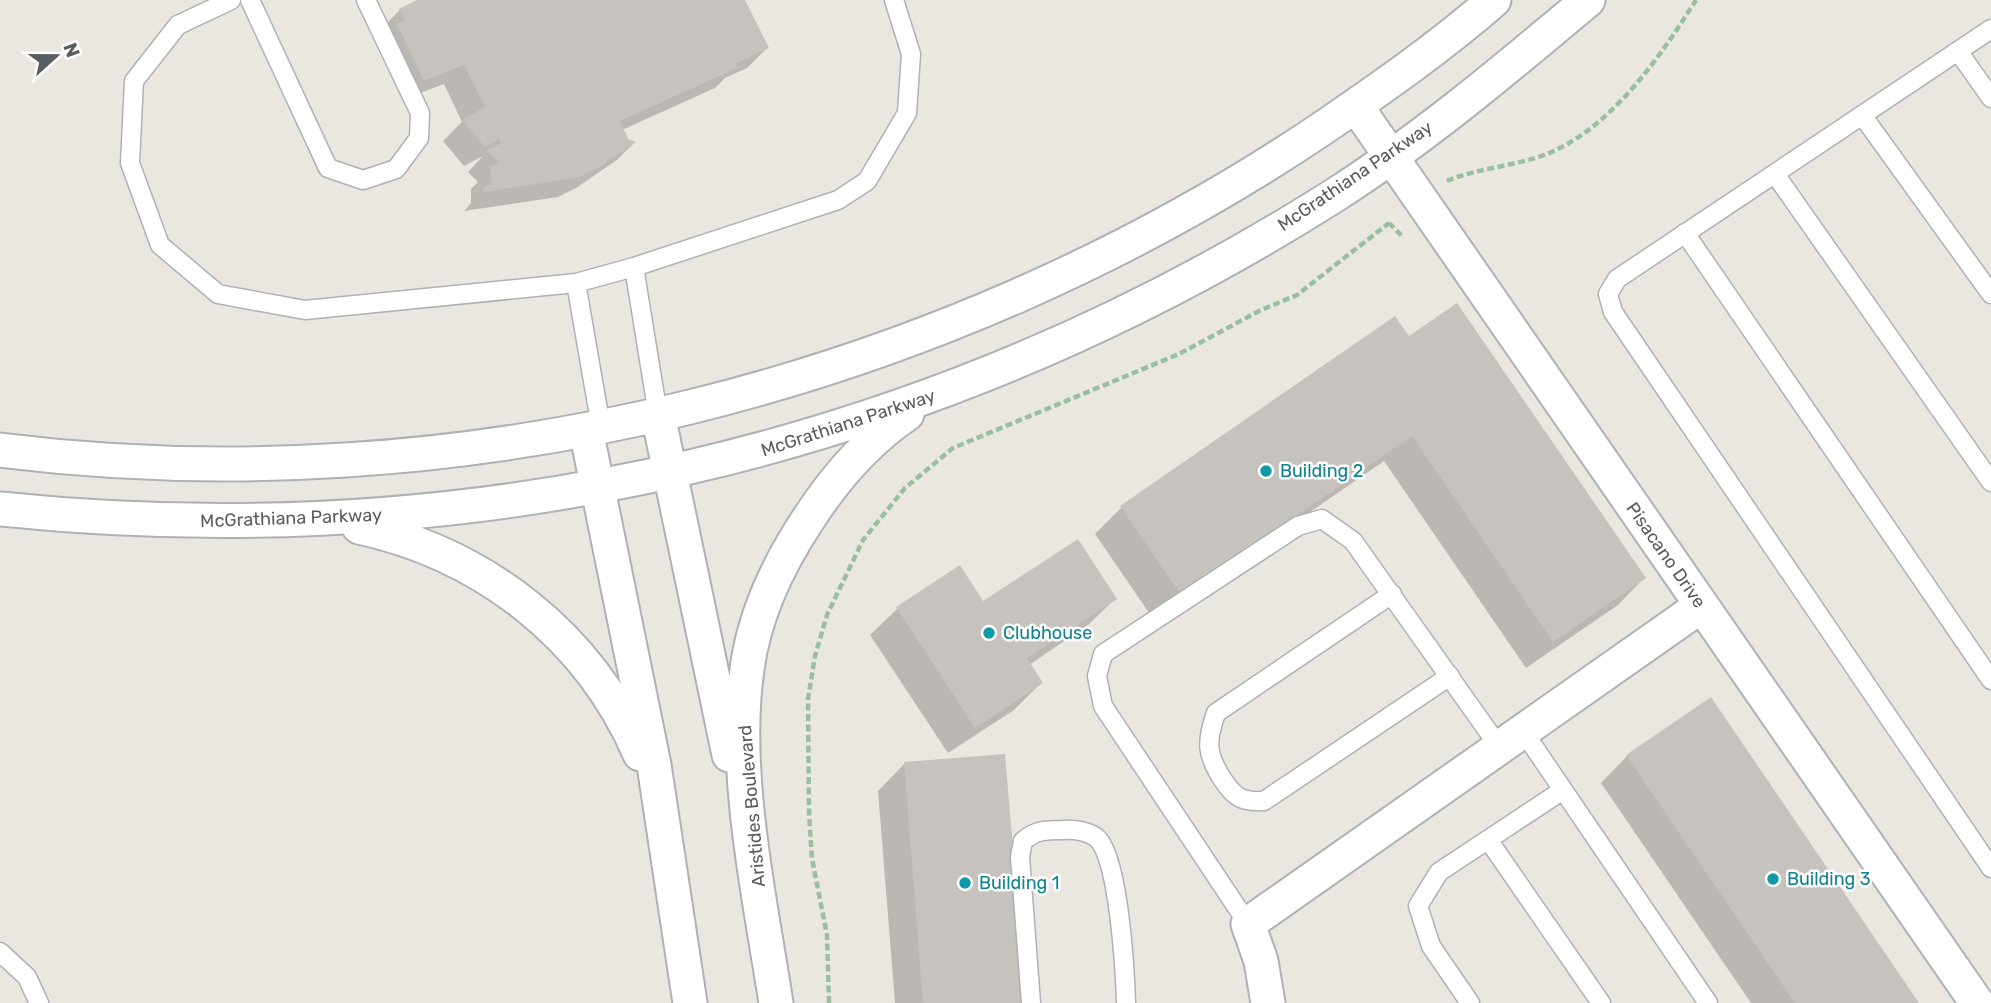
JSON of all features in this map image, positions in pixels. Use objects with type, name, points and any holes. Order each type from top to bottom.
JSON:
[{"type":"street","points":[[0,450],[55,457],[163,463],[288,462],[448,450],[593,429],[659,415],[782,382],[891,347],[1032,292],[1159,229],[1252,175],[1393,81],[1494,0]]},
{"type":"street","name":"McGrathiana Parkway","points":[[0,509],[145,520],[326,520],[441,511],[598,488],[779,446],[939,394],[1126,312],[1237,253],[1337,193],[1389,157],[1515,62],[1588,0]]},
{"type":"street","name":"Pisacano Drive","points":[[1356,106],[1977,1003]]},
{"type":"street","name":"Aristides Boulevard","points":[[776,1003],[745,774],[743,718],[747,668],[760,614],[787,551],[825,493],[867,445],[904,416],[939,394]]},
{"type":"street","name":"Aristides Boulevard","points":[[659,415],[762,912]]},
{"type":"street","points":[[593,429],[598,488],[666,832],[690,1003]]},
{"type":"street","points":[[326,520],[391,534],[444,554],[497,583],[539,613],[576,650],[604,686],[629,727],[647,769],[666,832]]},
{"type":"street","points":[[1268,1003],[1261,961],[1248,924],[1701,606]]},
{"type":"lane","points":[[231,0],[178,25],[134,81],[130,163],[160,245],[218,294],[305,310],[576,283],[634,267],[838,200],[867,181],[907,113],[911,54],[894,0]]},
{"type":"lane","points":[[250,0],[328,168],[363,180],[396,169],[419,138],[420,113],[366,0]]},
{"type":"lane","points":[[1991,29],[1617,279],[1608,295],[1614,312],[1991,868]]},
{"type":"lane","points":[[1958,51],[1991,98]]},
{"type":"lane","points":[[1862,115],[1991,294]]},
{"type":"lane","points":[[1774,174],[1991,482]]},
{"type":"lane","points":[[1685,233],[1991,680]]},
{"type":"lane","points":[[634,267],[659,415]]},
{"type":"lane","points":[[576,283],[593,429]]},
{"type":"lane","points":[[1248,924],[1103,706],[1097,676],[1103,654],[1298,526],[1322,519],[1353,541],[1450,676],[1563,790],[1708,1003]]},
{"type":"lane","points":[[1392,594],[1216,713],[1208,736],[1210,760],[1233,796],[1246,802],[1264,801],[1450,676]]},
{"type":"lane","points":[[1470,1003],[1431,946],[1418,906],[1439,872],[1563,790]]},
{"type":"lane","points":[[1031,1003],[1020,857],[1023,841],[1035,831],[1077,829],[1097,838],[1107,855],[1124,957],[1126,1003]]},
{"type":"lane","points":[[1489,841],[1601,1003]]},
{"type":"lane","points":[[0,952],[27,977],[39,1003]]},
{"type":"path","points":[[1436,185],[1558,149],[1580,135],[1620,101],[1671,39],[1696,0]]},
{"type":"path","points":[[829,1003],[827,935],[813,859],[809,813],[808,699],[815,656],[827,615],[863,540],[905,488],[953,448],[1179,354],[1261,310],[1297,295],[1389,223]]},
{"type":"building","points":[[417,0],[745,0],[769,48],[735,64],[737,68],[620,121],[628,139],[636,142],[598,168],[579,177],[484,192],[483,188],[491,184],[490,167],[499,163],[487,150],[501,144],[499,139],[485,147],[462,120],[485,107],[464,65],[424,81],[397,24],[405,20],[399,9]]},
{"type":"building","name":"Building 2","points":[[1457,303],[1646,578],[1553,642],[1412,436],[1181,595],[1120,506],[1395,316],[1409,336]]},
{"type":"building","name":"Clubhouse","points":[[1078,539],[1117,599],[1027,658],[1043,683],[975,728],[896,607],[960,565],[983,601]]},
{"type":"building","name":"Building 3","points":[[1711,697],[1919,1003],[1795,1003],[1626,755]]},
{"type":"building","name":"Building 1","points":[[1005,754],[1026,1003],[923,1003],[904,762]]},
{"type":"place","name":"Building 2","points":[[1266,471]]},
{"type":"place","name":"Clubhouse","points":[[989,633]]},
{"type":"place","name":"Building 3","points":[[1773,879]]},
{"type":"place","name":"Building 1","points":[[965,883]]}]
